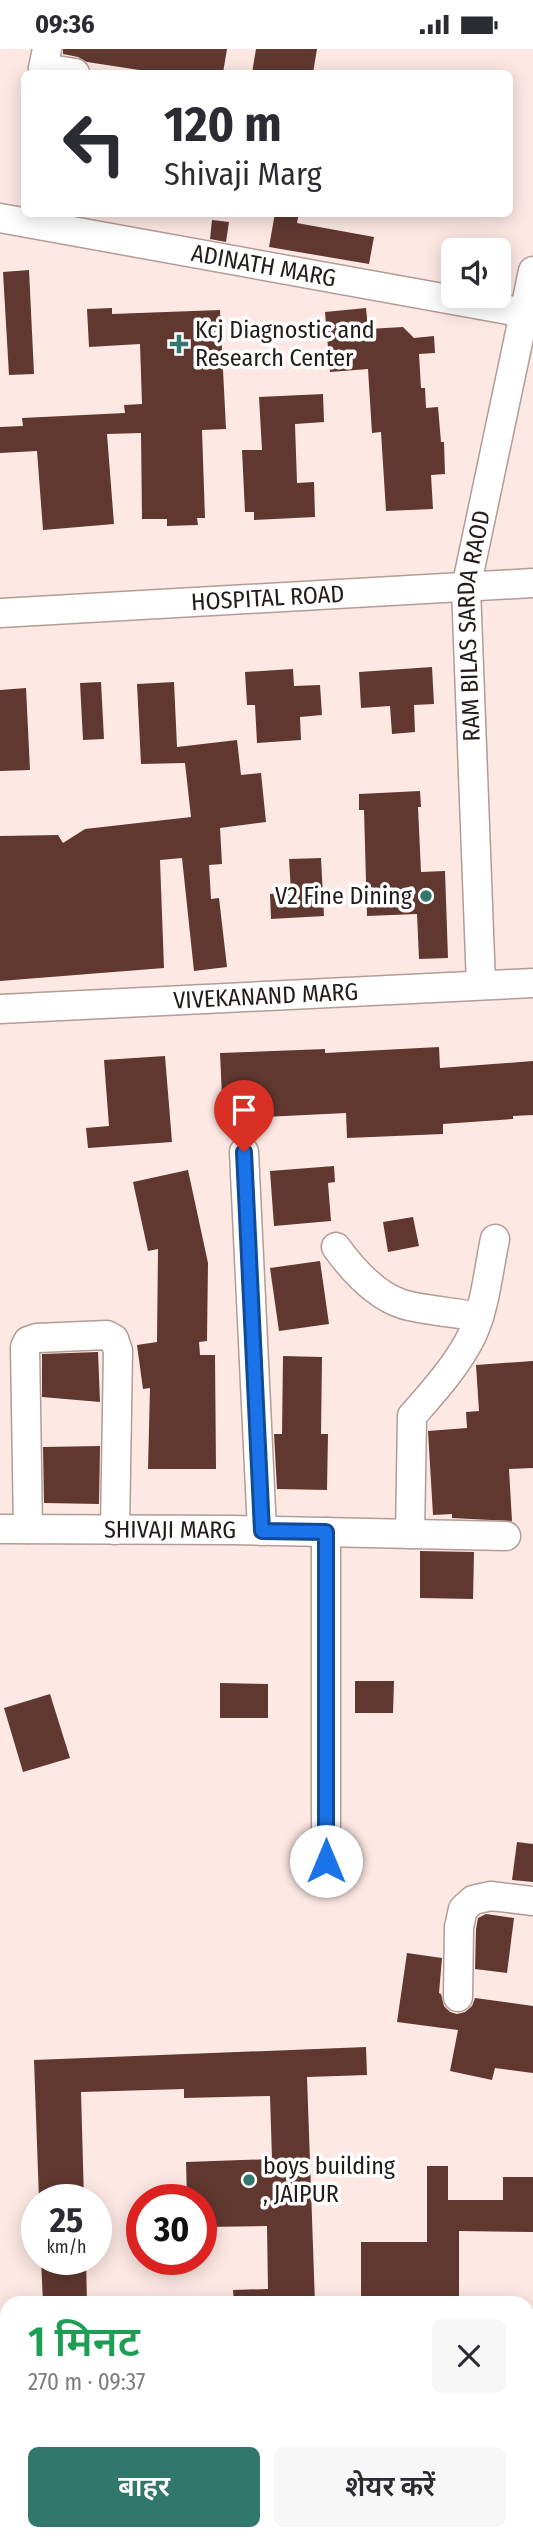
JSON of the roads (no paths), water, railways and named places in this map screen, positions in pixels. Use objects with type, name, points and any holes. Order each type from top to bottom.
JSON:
[{"type":"street","points":[[47,49],[43,68],[56,70]]},
{"type":"street","name":"ADINATH MARG","points":[[0,218],[525,313]]},
{"type":"street","name":"RAM BILAS SARDA RAOD","points":[[481,985],[466,588],[533,271]]},
{"type":"street","name":"HOSPITAL ROAD","points":[[0,613],[533,583]]},
{"type":"street","name":"VIVEKANAND MARG","points":[[0,1009],[533,983]]},
{"type":"street","points":[[244,1152],[262,1531]]},
{"type":"street","points":[[410,1534],[412,1416],[440,1385],[469,1342],[479,1317],[495,1239]]},
{"type":"street","points":[[336,1247],[351,1267],[377,1289],[401,1303],[479,1317]]},
{"type":"street","points":[[14,1529],[25,1347],[28,1341],[37,1338],[107,1335],[114,1339],[117,1350],[115,1530]]},
{"type":"street","name":"SHIVAJI MARG","points":[[14,1529],[506,1536]]},
{"type":"street","points":[[326,1532],[326,1861]]},
{"type":"street","points":[[458,1997],[459,1927],[463,1909],[473,1900],[491,1896],[533,1901]]},
{"type":"place","name":"Kcj Diagnostic and Research Center","points":[[179,344]]},
{"type":"place","name":"V2 Fine Dining","points":[[426,896]]},
{"type":"place","name":"boys building , JAIPUR","points":[[249,2180]]}]
